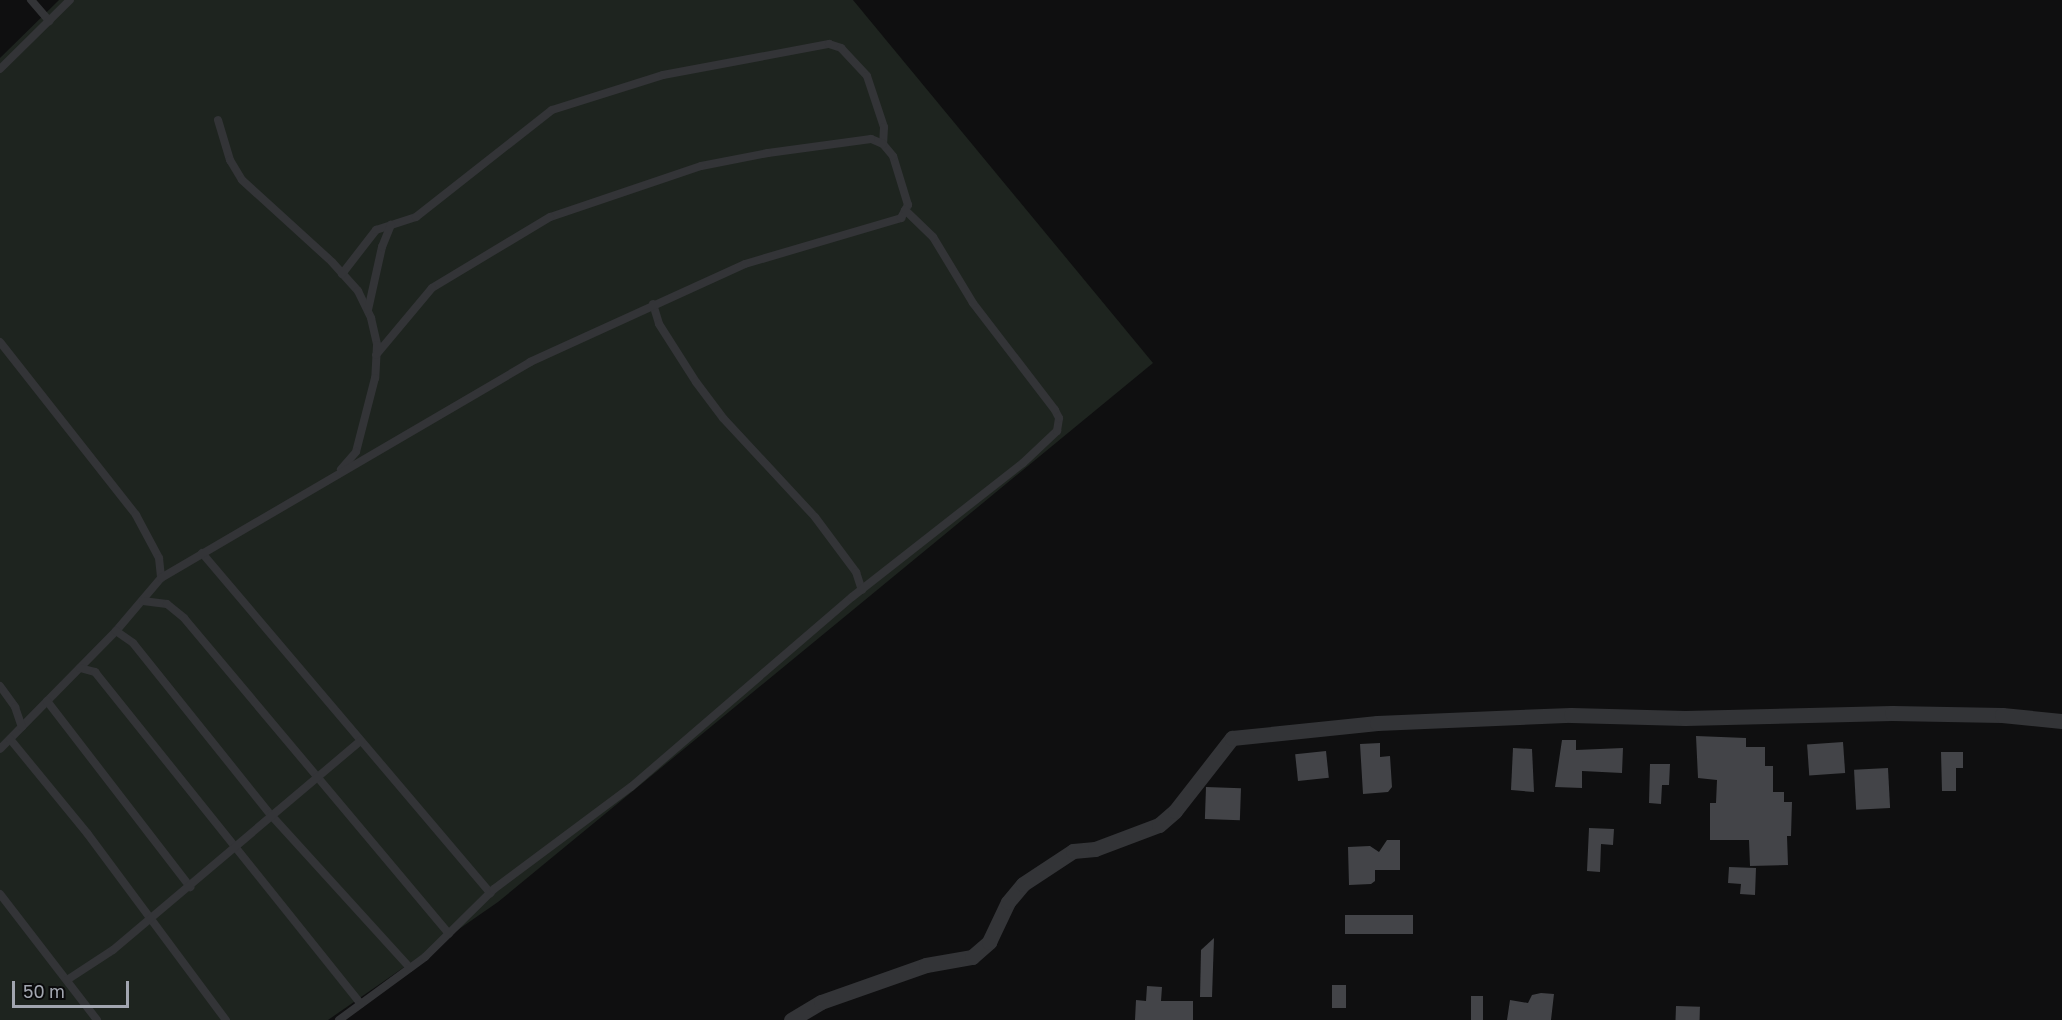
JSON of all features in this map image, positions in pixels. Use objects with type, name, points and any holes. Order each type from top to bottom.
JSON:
[{"type":"street","points":[[791,1020],[821,1002],[926,965],[972,957],[989,942],[1008,902],[1023,884],[1073,851],[1095,849],[1159,825],[1175,811],[1232,738],[1377,723],[1571,715],[1684,718],[1892,712],[2002,715],[2062,721]]},
{"type":"lane","points":[[31,0],[49,21]]},
{"type":"lane","points":[[0,69],[70,0]]},
{"type":"lane","points":[[342,274],[364,241],[376,230],[416,217],[552,110],[663,75],[828,44],[841,48],[867,76],[884,127],[883,144]]},
{"type":"lane","points":[[218,120],[230,160],[242,180],[342,274],[368,310]]},
{"type":"lane","points":[[0,749],[116,631],[161,578],[490,382],[653,304],[754,261],[815,241],[878,228],[901,218],[908,205],[893,156],[883,144],[872,139],[701,166],[550,217],[432,288],[376,355]]},
{"type":"lane","points":[[339,1020],[410,968],[449,934],[490,893],[631,788],[862,590],[1023,463],[1059,425],[1055,410],[972,303],[933,237],[905,210]]},
{"type":"lane","points":[[338,473],[356,452],[366,424],[376,355],[368,310],[382,247],[391,225]]},
{"type":"lane","points":[[653,304],[658,324],[696,382],[723,418],[815,517],[856,572],[862,590]]},
{"type":"lane","points":[[0,342],[136,515],[159,558],[161,578]]},
{"type":"lane","points":[[202,553],[490,893]]},
{"type":"lane","points":[[143,601],[167,604],[184,618],[220,665],[317,775],[449,934]]},
{"type":"lane","points":[[116,631],[133,643],[270,814],[410,968]]},
{"type":"lane","points":[[80,668],[95,672],[232,847],[361,1004]]},
{"type":"lane","points":[[0,686],[15,707],[22,727]]},
{"type":"lane","points":[[47,701],[190,887]]},
{"type":"lane","points":[[10,739],[151,919],[226,1020]]},
{"type":"lane","points":[[67,980],[151,919],[190,887],[270,814],[360,741]]},
{"type":"lane","points":[[0,894],[97,1020]]},
{"type":"shaded area","points":[[59,0],[853,0],[1153,363],[498,902],[328,1020],[0,1020],[0,58]]},
{"type":"building","points":[[1696,736],[1746,738],[1746,747],[1765,747],[1765,766],[1773,766],[1773,792],[1784,792],[1784,802],[1792,802],[1791,836],[1787,836],[1788,865],[1750,866],[1749,840],[1710,840],[1710,803],[1716,803],[1717,780],[1698,778]]},
{"type":"building","points":[[1562,740],[1576,740],[1576,750],[1623,748],[1622,773],[1582,771],[1582,788],[1555,787]]},
{"type":"building","points":[[1843,742],[1845,773],[1809,775],[1807,745]]},
{"type":"building","points":[[1380,743],[1380,757],[1390,756],[1392,787],[1388,792],[1363,794],[1360,744]]},
{"type":"building","points":[[1513,748],[1532,749],[1534,792],[1511,790]]},
{"type":"building","points":[[1326,751],[1329,778],[1298,781],[1295,754]]},
{"type":"building","points":[[1941,752],[1963,752],[1963,768],[1956,768],[1956,791],[1942,791]]},
{"type":"building","points":[[1650,764],[1670,764],[1669,785],[1662,785],[1661,804],[1649,803]]},
{"type":"building","points":[[1888,768],[1890,808],[1856,810],[1854,770]]},
{"type":"building","points":[[1206,787],[1241,788],[1240,820],[1205,819]]},
{"type":"building","points":[[1589,828],[1614,829],[1613,845],[1601,844],[1600,872],[1587,871]]},
{"type":"building","points":[[1387,840],[1400,840],[1400,870],[1375,870],[1375,881],[1371,884],[1349,885],[1348,847],[1370,846],[1379,852]]},
{"type":"building","points":[[1729,867],[1756,868],[1755,895],[1740,894],[1741,884],[1728,883]]},
{"type":"building","points":[[1345,915],[1413,915],[1413,934],[1345,934]]},
{"type":"building","points":[[1214,938],[1212,997],[1200,997],[1201,950]]},
{"type":"building","points":[[1332,985],[1346,985],[1346,1008],[1332,1008]]},
{"type":"building","points":[[1147,986],[1162,987],[1161,1001],[1193,1001],[1193,1020],[1135,1020],[1136,1000],[1146,1001]]},
{"type":"building","points":[[1554,994],[1551,1020],[1507,1020],[1510,1000],[1528,1003],[1532,995]]},
{"type":"building","points":[[1471,996],[1483,996],[1483,1020],[1471,1020]]},
{"type":"building","points":[[1676,1006],[1700,1007],[1700,1020],[1676,1020]]}]
